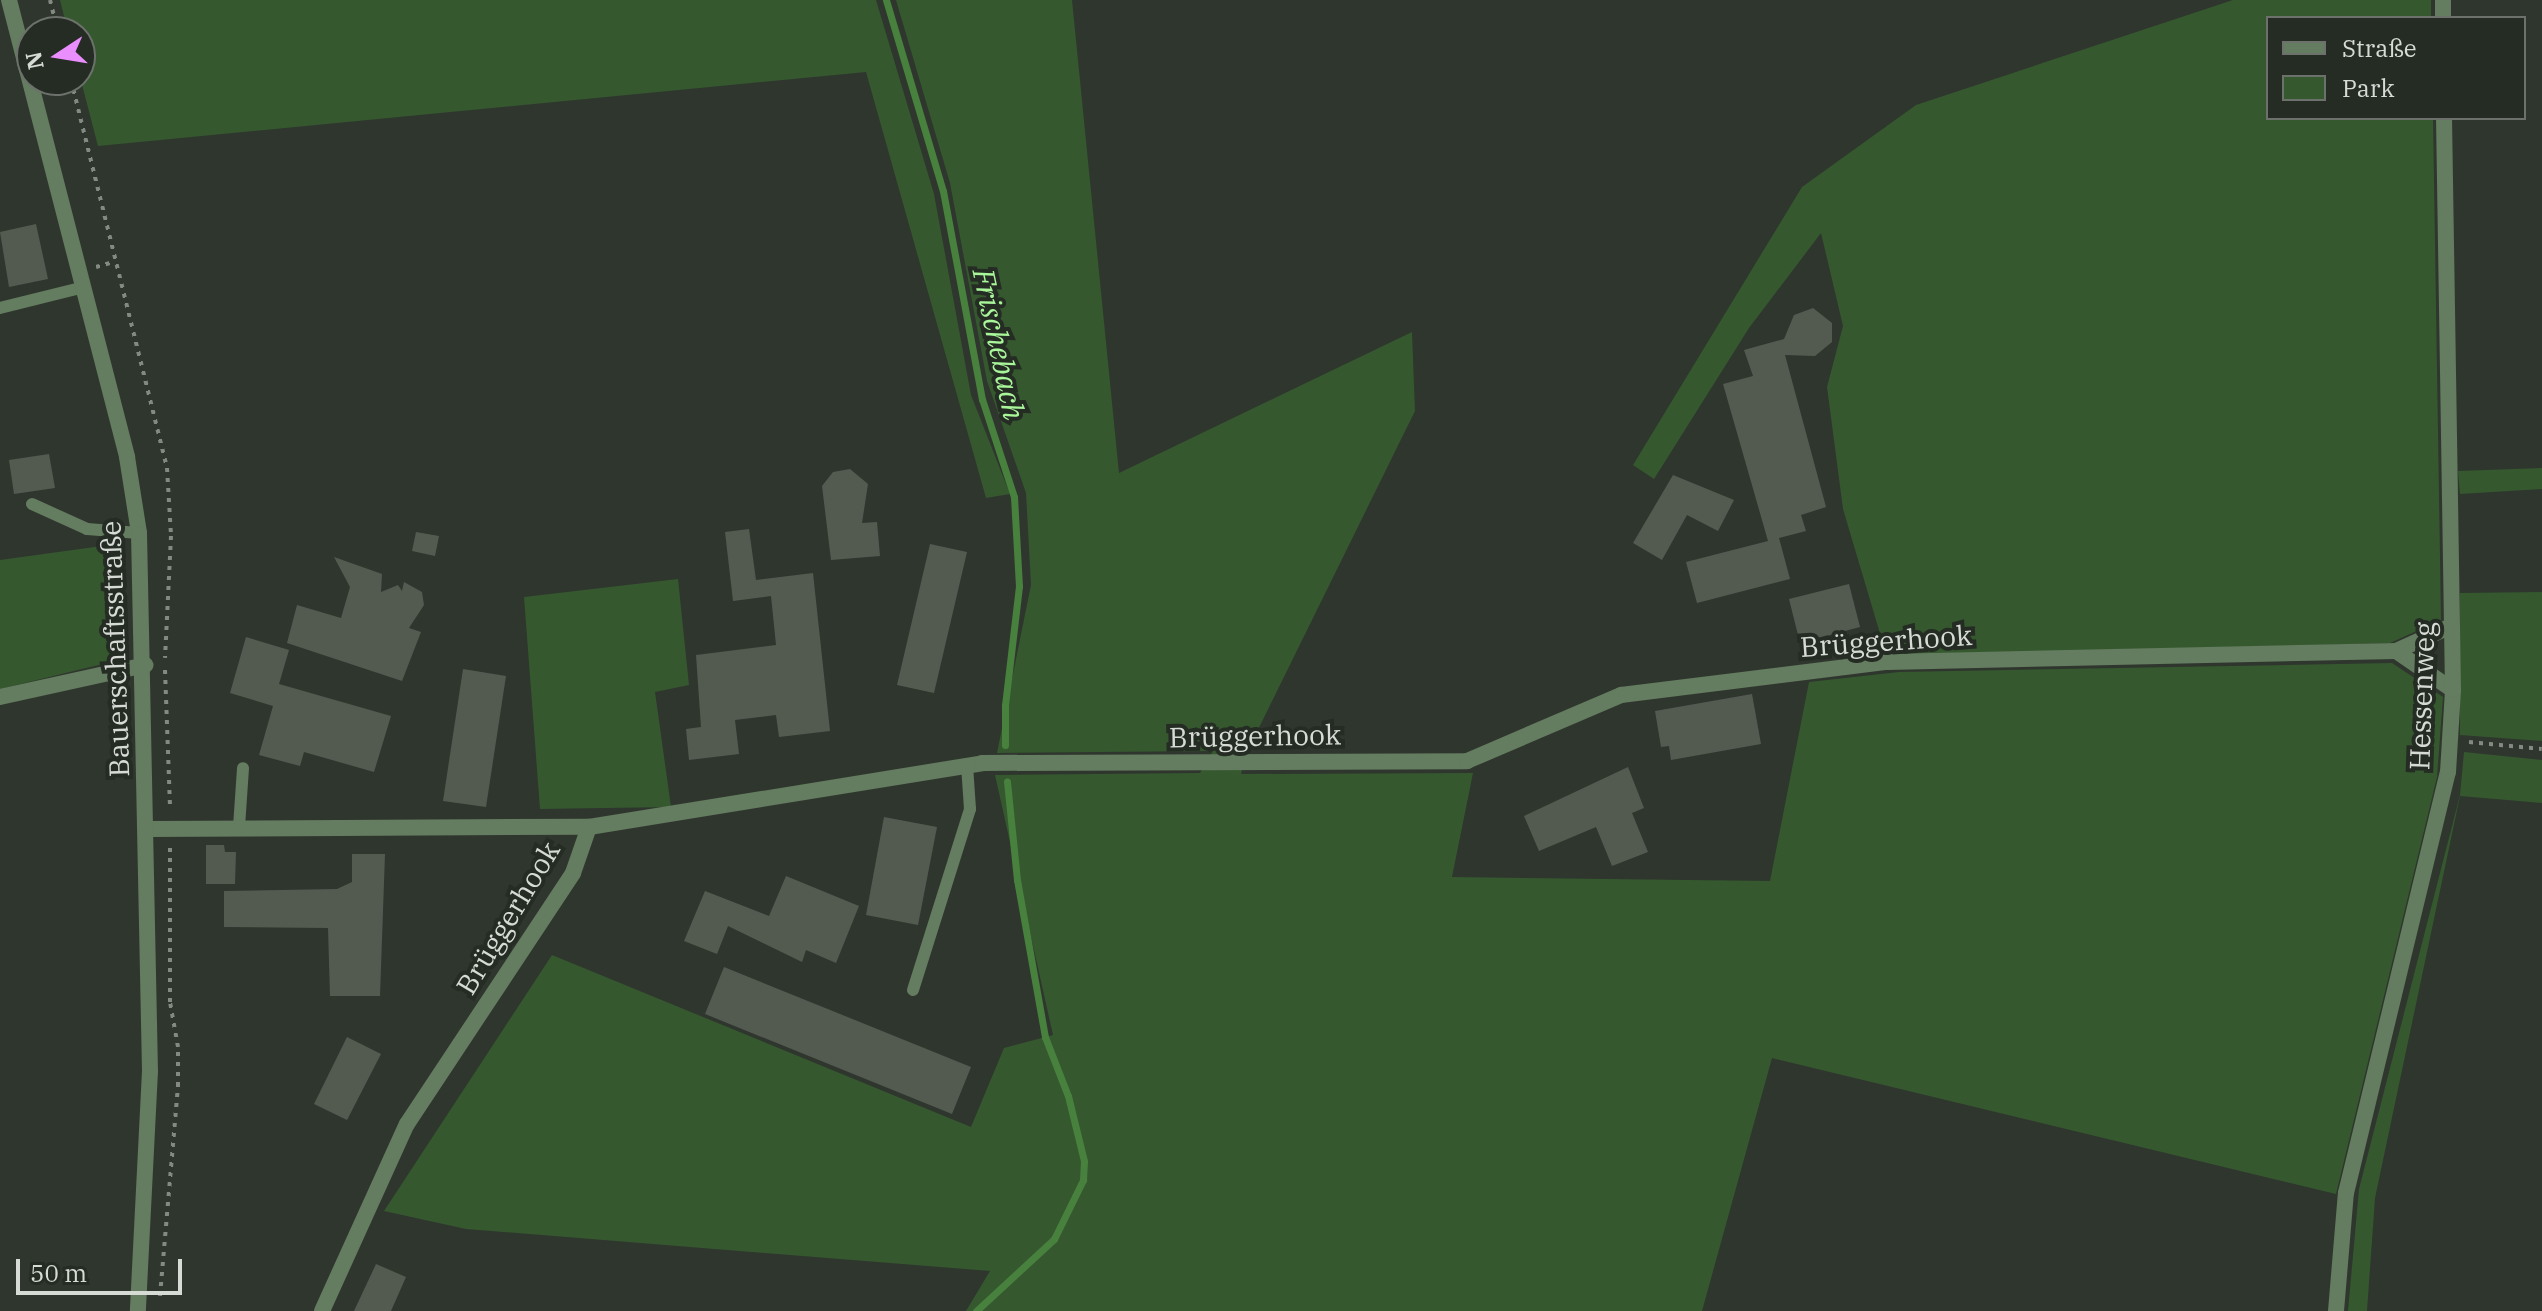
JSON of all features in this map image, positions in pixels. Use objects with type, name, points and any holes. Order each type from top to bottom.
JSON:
[{"type":"street","name":"Bauerschaftsstraße","points":[[9,0],[127,457],[139,533],[146,665],[149,1086],[138,1311]]},
{"type":"street","name":"Hessenweg","points":[[2336,1311],[2346,1193],[2448,772],[2453,690],[2444,120]]},
{"type":"street","points":[[2396,651],[2451,626]]},
{"type":"street","points":[[2396,651],[2453,690]]},
{"type":"street","name":"Brüggerhook","points":[[322,1311],[407,1124],[573,873],[589,827],[967,765],[1467,761],[1621,695],[1871,664],[2396,651]]},
{"type":"street","points":[[0,697],[146,665]]},
{"type":"street","points":[[148,829],[589,827]]},
{"type":"lane","points":[[0,308],[84,287]]},
{"type":"lane","points":[[32,504],[87,529],[139,533]]},
{"type":"lane","points":[[913,990],[970,809],[967,765]]},
{"type":"lane","points":[[239,827],[243,768]]},
{"type":"path","points":[[2450,740],[2542,749]]},
{"type":"green space","points":[[60,0],[876,0],[934,194],[971,395],[1010,494],[986,498],[866,72],[98,146],[85,96],[96,96],[96,16],[64,16]]},
{"type":"green space","points":[[896,0],[1072,0],[1119,473],[1412,332],[1415,411],[1246,754],[1241,774],[1473,773],[1452,877],[1770,881],[1809,682],[1899,672],[2392,663],[2443,697],[2437,777],[2336,1194],[1772,1058],[1702,1311],[966,1311],[990,1271],[466,1229],[384,1211],[552,955],[971,1127],[1004,1048],[1053,1035],[995,775],[1200,773],[1213,751],[997,753],[1031,585],[1026,493],[987,381],[950,183]]},
{"type":"green space","points":[[2233,0],[2431,0],[2431,16],[2266,16],[2266,120],[2433,120],[2441,620],[2390,643],[1887,657],[1843,509],[1827,387],[1843,326],[1821,233],[1749,328],[1654,479],[1633,465],[1802,187],[1916,105]]},
{"type":"green space","points":[[2542,468],[2542,489],[2460,494],[2458,471]]},
{"type":"green space","points":[[109,545],[119,660],[0,689],[0,560]]},
{"type":"green space","points":[[678,579],[689,685],[655,692],[671,807],[540,809],[524,597]]},
{"type":"green space","points":[[2542,592],[2542,741],[2460,735],[2460,593]]},
{"type":"green space","points":[[2464,752],[2542,760],[2542,803],[2460,796],[2375,1198],[2367,1311],[2348,1311],[2359,1189],[2460,795]]},
{"type":"building","points":[[36,224],[48,279],[9,287],[0,232]]},
{"type":"building","points":[[1813,308],[1832,323],[1832,342],[1815,356],[1785,355],[1826,507],[1801,515],[1806,531],[1779,538],[1790,579],[1697,603],[1686,562],[1768,541],[1723,384],[1753,376],[1744,350],[1784,339],[1794,315]]},
{"type":"building","points":[[49,454],[55,488],[14,494],[9,460]]},
{"type":"building","points":[[850,469],[868,484],[862,523],[877,522],[880,556],[831,560],[822,486],[833,472]]},
{"type":"building","points":[[1673,475],[1734,500],[1718,531],[1687,515],[1662,560],[1633,543]]},
{"type":"building","points":[[749,529],[756,580],[813,573],[830,731],[779,737],[776,715],[735,720],[739,754],[689,760],[686,729],[701,727],[696,655],[776,645],[771,596],[733,601],[725,532]]},
{"type":"building","points":[[416,532],[439,536],[435,556],[412,551]]},
{"type":"building","points":[[930,544],[967,552],[934,693],[897,685]]},
{"type":"building","points":[[334,557],[382,574],[381,592],[398,585],[402,591],[404,582],[422,592],[424,605],[409,628],[421,632],[402,681],[287,643],[297,605],[341,618],[350,587]]},
{"type":"building","points":[[1849,584],[1860,627],[1800,643],[1789,599]]},
{"type":"building","points":[[246,637],[289,650],[279,684],[391,716],[374,772],[304,752],[300,766],[259,755],[273,706],[230,693]]},
{"type":"building","points":[[463,669],[506,676],[486,807],[443,801]]},
{"type":"building","points":[[1752,694],[1761,744],[1671,760],[1669,746],[1661,747],[1655,711]]},
{"type":"building","points":[[1628,767],[1644,808],[1632,813],[1648,852],[1612,866],[1596,827],[1539,851],[1524,816]]},
{"type":"building","points":[[884,817],[937,827],[918,925],[866,915]]},
{"type":"building","points":[[206,845],[224,845],[225,852],[236,852],[235,884],[206,884]]},
{"type":"building","points":[[352,854],[385,854],[380,996],[330,996],[328,928],[224,927],[224,891],[337,889],[352,882]]},
{"type":"building","points":[[786,876],[859,906],[836,963],[806,950],[802,962],[728,926],[717,954],[684,941],[705,891],[769,916]]},
{"type":"building","points":[[724,967],[971,1067],[952,1114],[705,1014]]},
{"type":"building","points":[[347,1037],[381,1054],[347,1120],[314,1104]]},
{"type":"building","points":[[376,1264],[406,1277],[391,1311],[354,1311]]},
{"type":"waterway","name":"Frischebach","points":[[886,0],[943,191],[982,399],[1014,497],[1019,586],[1005,705],[1005,745]]},
{"type":"waterway","points":[[976,1311],[1054,1239],[1083,1180],[1084,1161],[1068,1096],[1045,1037],[1017,880],[1007,782]]}]
